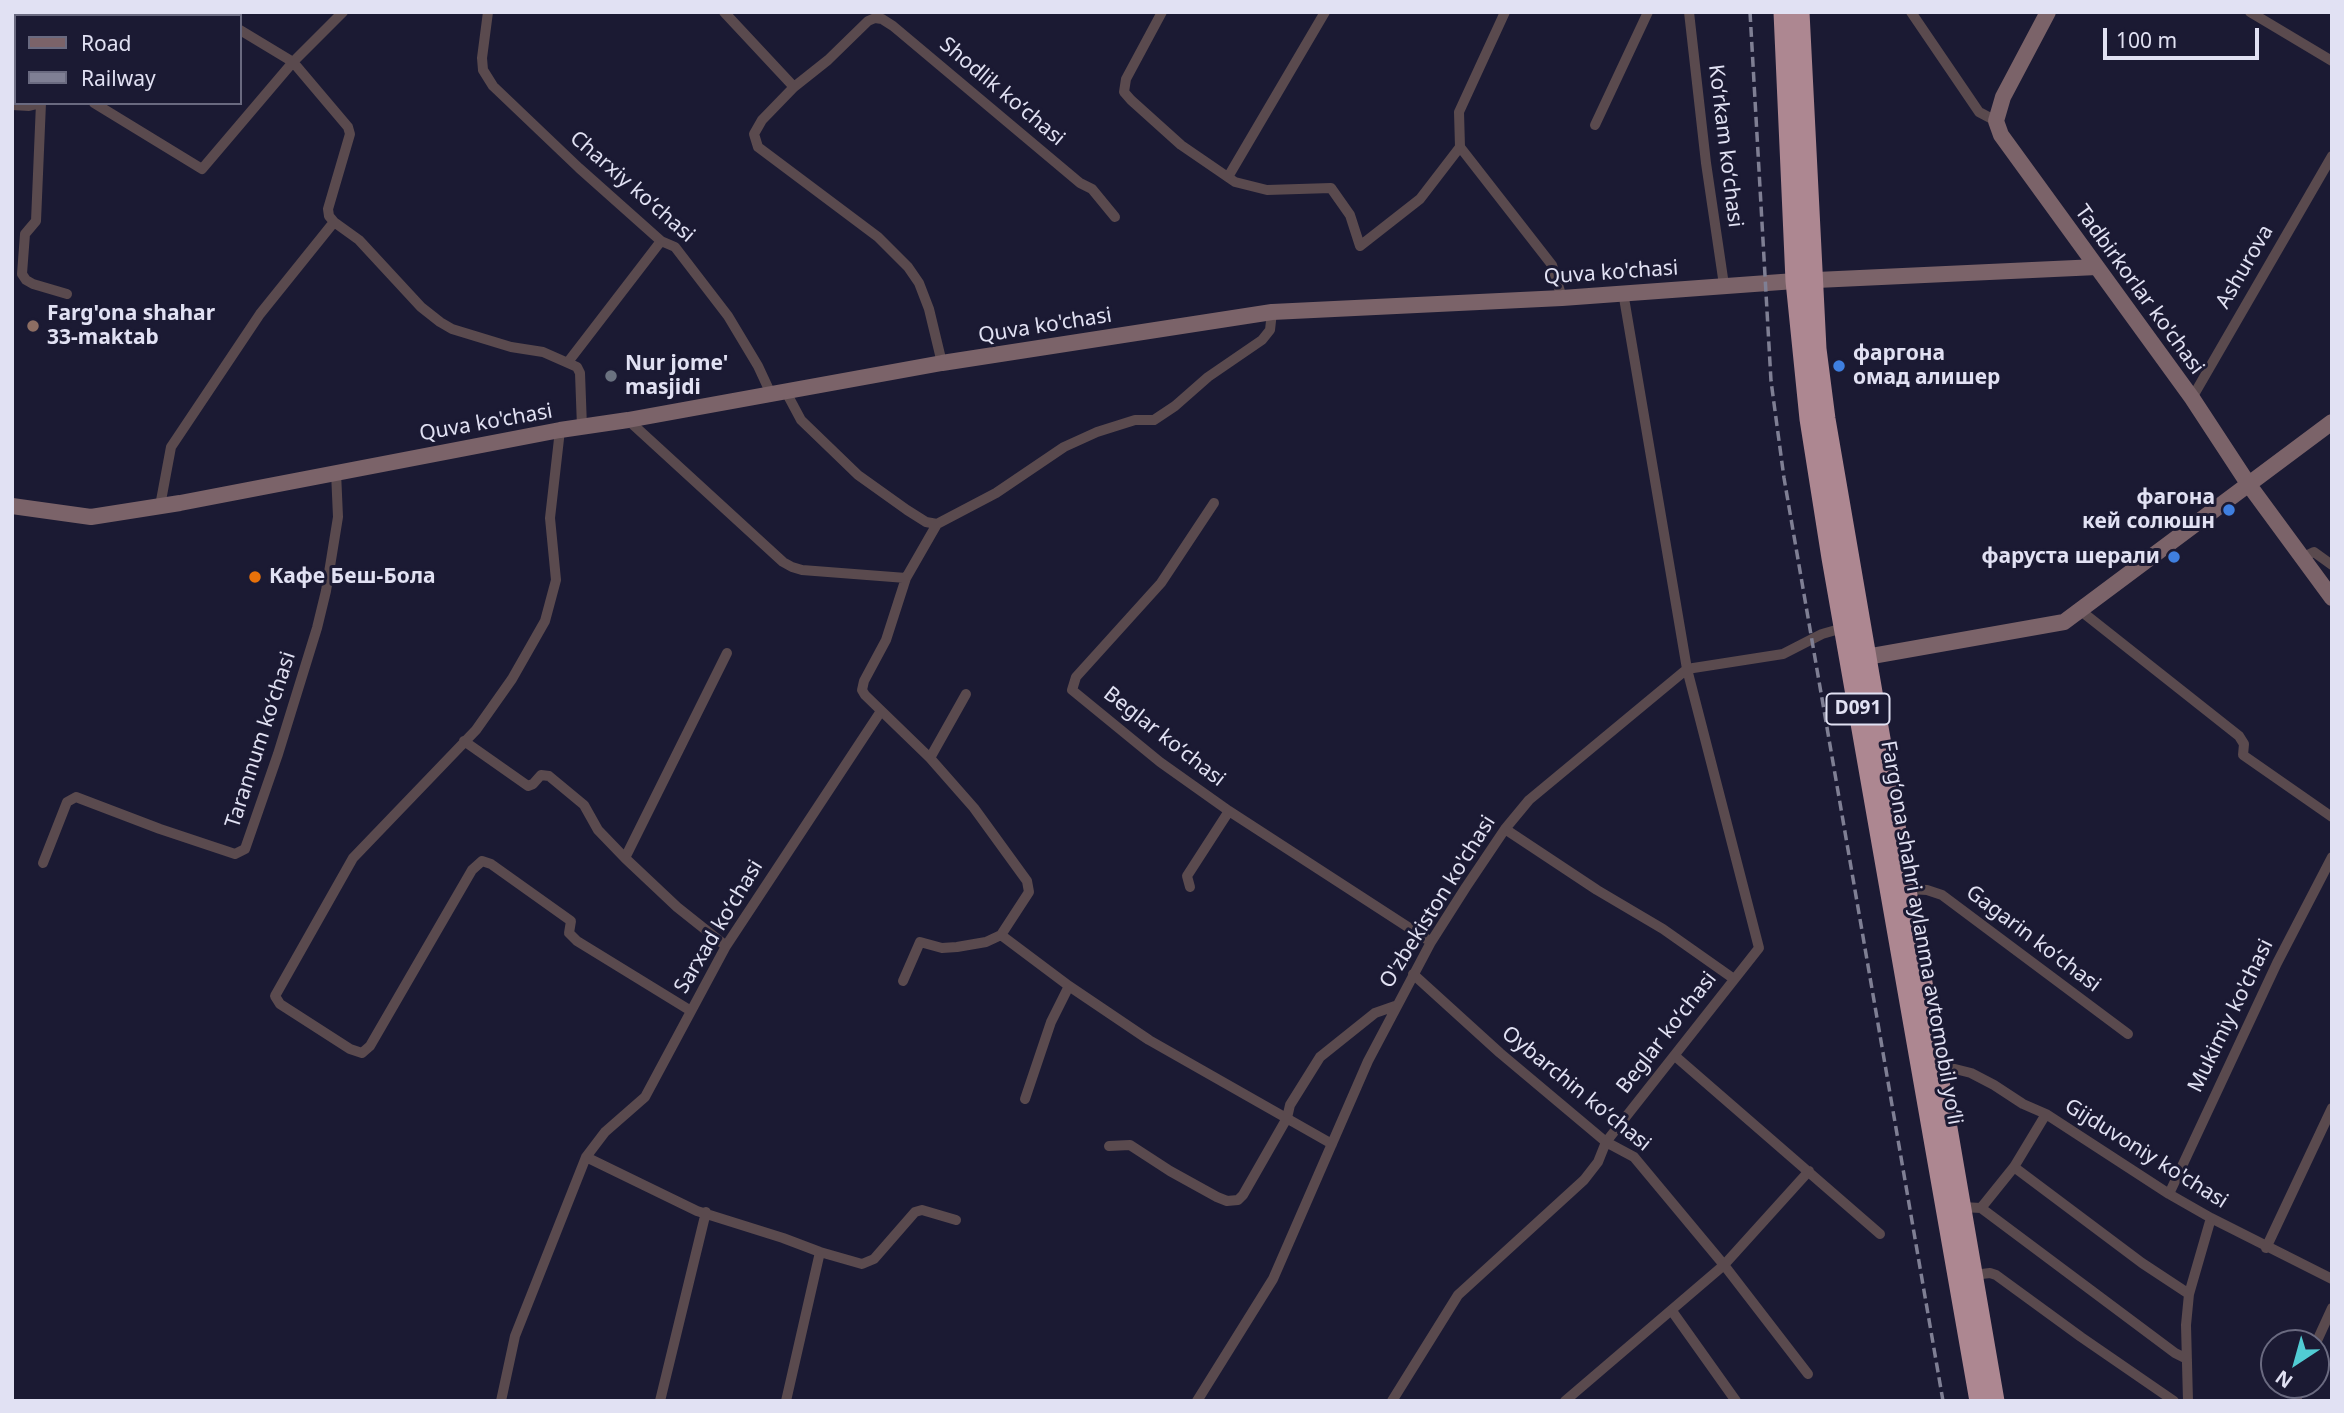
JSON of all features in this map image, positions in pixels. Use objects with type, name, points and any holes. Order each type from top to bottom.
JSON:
[{"type":"highway","name":"Fargʻona shahri aylanma avtomobil yoʻli","points":[[1783,12],[1804,281],[1817,349],[1858,659],[1979,1401]]},
{"type":"highway","name":"Fargʻona shahri aylanma avtomobil yoʻli","points":[[1800,12],[1809,419],[1843,628],[1858,659],[1909,889],[1939,1070],[1972,1208],[1973,1275],[1995,1401]]},
{"type":"main road","points":[[1996,121],[2009,83],[2048,12]]},
{"type":"main road","name":"Tadbirkorlar ko'chasi","points":[[1996,121],[2008,146],[2192,398],[2249,485],[2332,598]]},
{"type":"main road","name":"Quva ko'chasi","points":[[12,506],[91,517],[942,363],[1272,312],[1562,298],[1724,285],[2097,267]]},
{"type":"main road","points":[[1858,659],[2059,624],[2081,611],[2332,422]]},
{"type":"street","points":[[97,105],[202,169],[293,62],[343,12]]},
{"type":"street","name":"Charxiy koʻchasi","points":[[488,12],[482,58],[484,70],[494,86],[579,169],[661,241],[675,247],[728,316],[758,366],[801,420],[858,475],[926,522],[937,524]]},
{"type":"street","points":[[724,12],[794,87]]},
{"type":"street","points":[[1161,12],[1126,79],[1125,92],[1181,145],[1235,182],[1267,190],[1331,188],[1350,215],[1360,246],[1420,200],[1460,147]]},
{"type":"street","points":[[1228,177],[1325,12]]},
{"type":"street","points":[[1505,12],[1459,112],[1460,147],[1552,265],[1562,298]]},
{"type":"street","points":[[1595,125],[1648,12]]},
{"type":"street","name":"Koʻrkam koʻchasi","points":[[1689,12],[1706,163],[1724,285]]},
{"type":"street","name":"Tadbirkorlar ko'chasi","points":[[1911,12],[1979,112],[1996,121]]},
{"type":"street","points":[[2250,12],[2332,61]]},
{"type":"street","name":"Shodlik koʻchasi","points":[[942,363],[929,309],[919,283],[908,267],[878,237],[758,148],[754,134],[762,120],[794,87],[828,60],[868,21],[882,19],[893,26],[1080,183],[1092,189],[1115,217]]},
{"type":"street","points":[[242,31],[293,62],[350,130],[328,209],[334,222],[359,240],[421,307],[440,322],[452,329],[511,347],[543,352],[577,367],[580,373],[582,427]]},
{"type":"street","points":[[12,106],[33,105]]},
{"type":"street","points":[[41,105],[36,221],[25,234],[22,274],[33,284],[67,294]]},
{"type":"street","name":"Ashurova","points":[[2192,398],[2332,156]]},
{"type":"street","points":[[160,506],[171,447],[260,314],[334,222]]},
{"type":"street","points":[[568,362],[661,241]]},
{"type":"street","points":[[1623,292],[1687,669],[1783,654],[1822,634],[1843,628]]},
{"type":"street","points":[[902,981],[920,942],[950,948],[986,942],[1001,935],[1027,895],[1029,884],[974,808],[930,758],[865,695],[863,685],[886,640],[905,578],[937,524],[996,494],[1064,447],[1135,420],[1154,420],[1175,406],[1208,377],[1262,340],[1270,330],[1272,312]]},
{"type":"street","points":[[628,420],[783,562],[802,570],[905,578]]},
{"type":"street","points":[[560,430],[550,518],[556,580],[545,621],[512,679],[476,730],[353,858],[275,996],[281,1004],[350,1049],[362,1053],[370,1046],[472,870],[482,861],[491,864],[571,921],[569,933],[577,941],[691,1011]]},
{"type":"street","name":"Tarannum koʻchasi","points":[[43,863],[68,802],[76,797],[235,855],[245,849],[282,741],[326,592],[338,517],[336,472]]},
{"type":"street","name":"Beglar koʻchasi","points":[[1214,503],[1161,583],[1076,677],[1072,686],[1077,694],[1160,762],[1228,811],[1431,942]]},
{"type":"street","points":[[2301,558],[2314,552],[2332,565]]},
{"type":"street","points":[[2081,611],[2244,740],[2243,755],[2250,761],[2332,817]]},
{"type":"street","points":[[625,858],[727,653]]},
{"type":"street","name":"O'zbekiston ko'chasi","points":[[1197,1401],[1273,1279],[1368,1061],[1395,1006],[1431,942],[1505,829],[1530,800],[1687,669]]},
{"type":"street","name":"Beglar koʻchasi","points":[[1392,1401],[1458,1295],[1584,1180],[1598,1162],[1606,1142],[1759,948],[1687,669]]},
{"type":"street","points":[[930,758],[966,694]]},
{"type":"street","name":"Sarxad koʻchasi","points":[[501,1401],[515,1336],[586,1157],[605,1132],[645,1097],[726,946],[881,711]]},
{"type":"street","points":[[464,741],[528,786],[541,775],[549,776],[584,805],[598,830],[625,858],[677,907],[726,946]]},
{"type":"street","points":[[1190,887],[1187,876],[1228,811]]},
{"type":"street","points":[[1505,829],[1597,890],[1663,929],[1734,979]]},
{"type":"street","name":"Mukimiy ko'chasi","points":[[2169,1194],[2277,963],[2332,857]]},
{"type":"street","name":"Gagarin koʻchasi","points":[[1909,889],[1927,890],[1942,895],[2128,1034]]},
{"type":"street","points":[[1001,935],[1069,986],[1149,1040],[1332,1144]]},
{"type":"street","name":"Oybarchin koʻchasi","points":[[1413,974],[1500,1053],[1606,1142],[1634,1157],[1724,1265],[1808,1374]]},
{"type":"street","points":[[1025,1099],[1051,1022],[1069,986]]},
{"type":"street","points":[[1109,1146],[1130,1146],[1217,1197],[1234,1201],[1243,1195],[1287,1118],[1290,1105],[1320,1058],[1375,1013],[1395,1006]]},
{"type":"street","points":[[1675,1056],[1880,1234]]},
{"type":"street","name":"Gijduvoniy ko'chasi","points":[[1939,1070],[1955,1069],[1971,1073],[2046,1114],[2211,1218],[2332,1279]]},
{"type":"street","points":[[2266,1248],[2332,1108]]},
{"type":"street","points":[[2046,1114],[2014,1167],[1972,1208],[2187,1359]]},
{"type":"street","points":[[586,1157],[696,1211],[862,1264],[874,1259],[915,1212],[922,1210],[956,1220]]},
{"type":"street","points":[[2014,1167],[2189,1294]]},
{"type":"street","points":[[1565,1401],[1724,1265],[1809,1171]]},
{"type":"street","points":[[660,1401],[706,1212]]},
{"type":"street","points":[[2188,1401],[2186,1325],[2189,1294],[2211,1218]]},
{"type":"street","points":[[786,1401],[820,1252]]},
{"type":"street","points":[[1973,1275],[1996,1275],[2174,1401]]},
{"type":"street","points":[[2322,1329],[2332,1308]]},
{"type":"street","points":[[1672,1311],[1736,1401]]},
{"type":"railway","points":[[1750,12],[1771,381],[1784,478],[1943,1401]]},
{"type":"place","name":"Farg'ona shahar 33-maktab","points":[[33,326]]},
{"type":"place","name":"фаргона омад алишер","points":[[1839,366]]},
{"type":"place","name":"Nur jome' masjidi","points":[[611,376]]},
{"type":"place","name":"фагона кей солюшн","points":[[2229,510]]},
{"type":"place","name":"фаруста шерали","points":[[2174,557]]},
{"type":"place","name":"Кафе Беш-Бола","points":[[255,577]]}]
